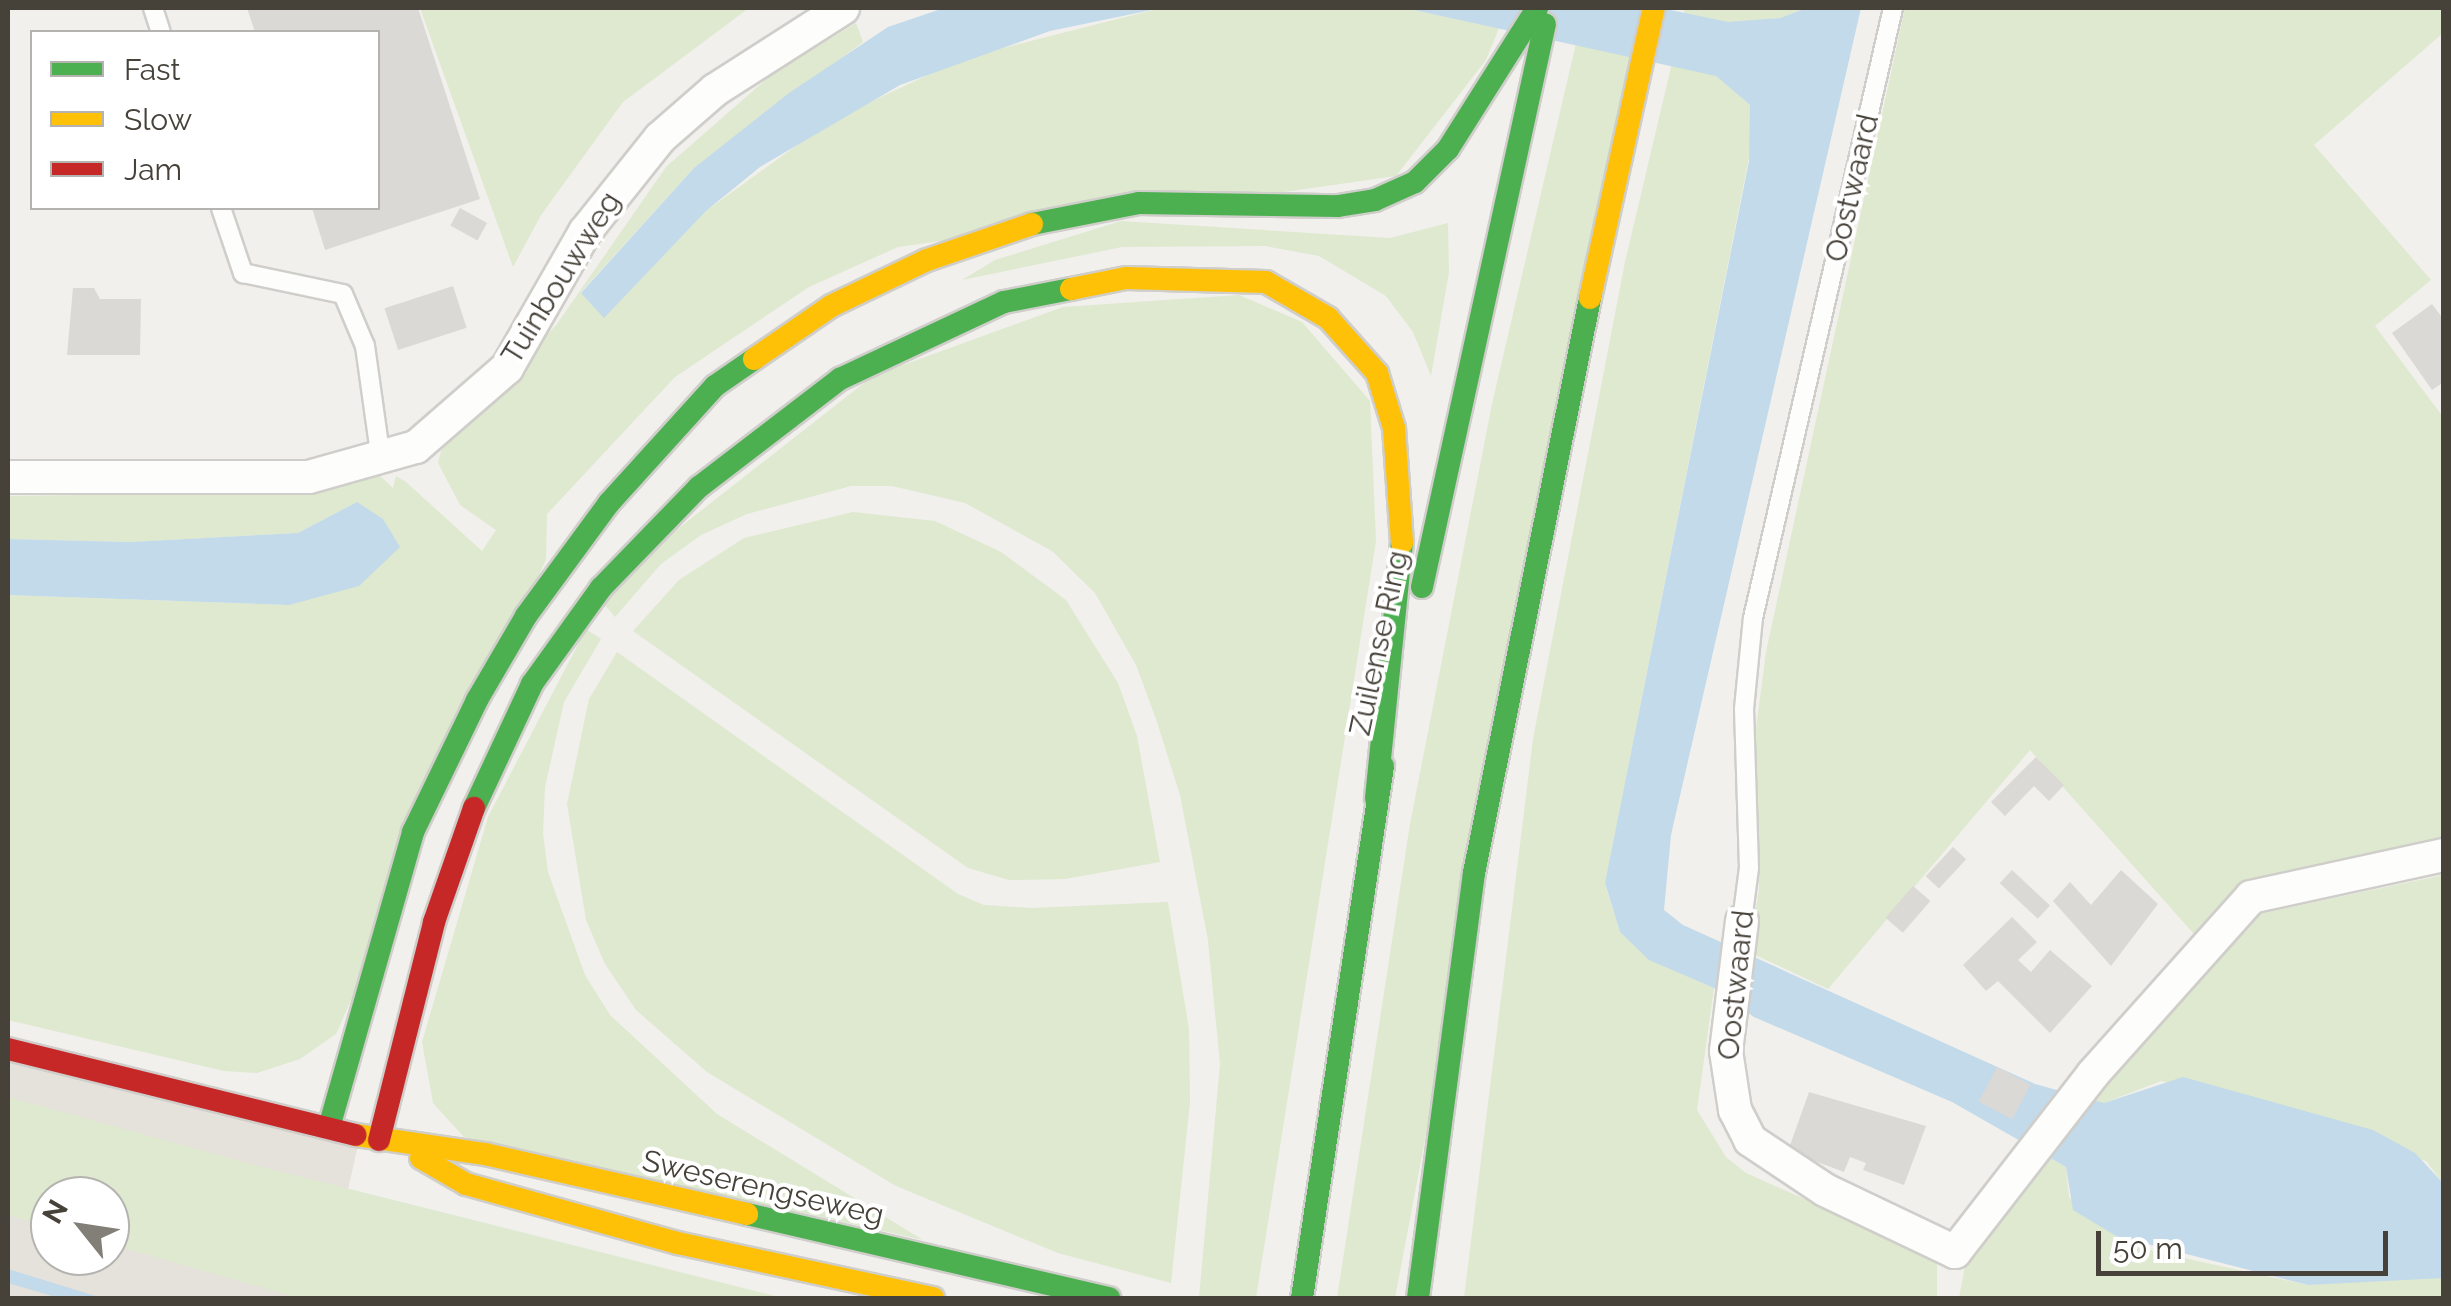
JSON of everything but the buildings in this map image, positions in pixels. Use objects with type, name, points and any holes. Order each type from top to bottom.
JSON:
[{"type":"main road","points":[[330,1124],[414,832],[476,700],[526,616],[609,503],[715,386],[831,306],[927,260],[1024,226],[1139,203],[1338,206],[1376,200],[1414,182],[1448,148],[1538,8]]},
{"type":"main road","name":"Zuilense Ring","points":[[1302,1298],[1376,798],[1549,8]]},
{"type":"main road","points":[[1418,1298],[1478,854],[1537,541],[1654,8]]},
{"type":"main road","points":[[390,1143],[434,922],[486,775],[532,684],[601,588],[699,487],[840,379],[1004,302],[1126,278],[1266,282],[1328,318],[1378,373],[1394,428],[1402,544],[1376,798]]},
{"type":"main road","name":"Sweserengseweg","points":[[8,1050],[330,1124],[390,1143],[466,1184],[678,1243],[934,1298]]},
{"type":"main road","name":"Sweserengseweg","points":[[390,1143],[485,1154],[1104,1297]]},
{"type":"street","name":"Tuinbouwweg","points":[[8,477],[310,477],[381,460],[432,435],[507,368],[585,232],[660,138],[715,90],[843,8]]},
{"type":"street","name":"Oostwaard","points":[[1742,922],[1728,1018],[1728,1080],[1750,1140],[1824,1190],[1956,1252],[2019,1165],[2093,1074],[2251,897],[2444,855]]},
{"type":"lane","name":"Oostwaard","points":[[1742,922],[1750,868],[1744,708],[1753,618],[1893,8]]},
{"type":"lane","points":[[221,210],[243,273],[343,294],[366,346],[381,460]]},
{"type":"shaded area","points":[[8,1061],[358,1145],[346,1199],[739,1298],[8,1298]]},
{"type":"green space","points":[[420,8],[749,8],[623,102],[541,215],[513,267]]},
{"type":"green space","points":[[1161,8],[1405,8],[1499,28],[1486,60],[1396,176],[898,247],[809,287],[675,377],[547,514],[546,559],[336,1034],[300,1059],[257,1073],[224,1071],[8,1020],[8,595],[289,605],[357,502],[298,533],[131,542],[8,539],[8,496],[302,492],[378,474],[393,488],[396,476],[482,551],[496,530],[460,505],[438,463],[441,451],[557,324],[666,167],[771,75],[856,23],[863,42],[694,168],[581,292],[604,317],[706,211],[832,120],[964,58]]},
{"type":"green space","points":[[1639,8],[1395,1298],[1337,1298],[1410,824],[1492,404],[1577,39]]},
{"type":"green space","points":[[1685,8],[1807,8],[1780,18],[1728,23],[1716,76],[1750,105],[1754,132],[1605,884],[1620,932],[1650,960],[1714,988],[1697,1110],[1726,1157],[1746,1173],[1937,1258],[1937,1298],[1464,1298],[1533,739],[1625,262]]},
{"type":"green space","points":[[1905,8],[2443,8],[2443,33],[2314,145],[2431,280],[2375,326],[2443,417],[2443,839],[2229,900],[2194,934],[2030,750],[1828,989],[1749,952],[1759,889],[1755,737],[1766,652]]},
{"type":"green space","points":[[1121,221],[1390,238],[1448,223],[1449,272],[1431,376],[1413,332],[1386,296],[1319,256],[1265,246],[1122,247],[962,280],[995,260]]},
{"type":"green space","points":[[1239,295],[1302,322],[1370,401],[1376,541],[1256,1298],[1199,1298],[1220,1064],[1208,940],[1180,795],[1156,719],[1136,665],[1095,593],[1052,551],[965,503],[892,486],[851,486],[747,514],[701,535],[661,564],[615,617],[604,604],[670,535],[873,376],[1063,307]]},
{"type":"green space","points":[[853,512],[935,521],[1001,552],[1066,600],[1118,683],[1137,736],[1160,862],[1065,879],[1009,880],[968,868],[633,631],[679,580],[744,538]]},
{"type":"green space","points":[[586,629],[601,639],[564,702],[545,787],[543,833],[548,872],[585,975],[610,1015],[717,1114],[923,1240],[464,1137],[433,1103],[422,1042],[488,817]]},
{"type":"green space","points":[[617,652],[958,894],[984,905],[1032,908],[1168,902],[1189,1029],[1190,1102],[1171,1283],[1058,1253],[896,1186],[707,1072],[636,1010],[605,964],[586,920],[567,804],[589,699]]},
{"type":"green space","points":[[2443,875],[2443,1183],[2426,1161],[2161,1081],[2104,1103],[2095,1101],[2237,927],[2259,914]]},
{"type":"green space","points":[[8,1097],[258,1166],[783,1298],[299,1298],[130,1250],[130,1176],[30,1176],[30,1221],[8,1215]]},
{"type":"green space","points":[[2048,1157],[2066,1167],[2069,1197],[2116,1236],[2156,1252],[2308,1285],[2434,1276],[2444,1278],[2443,1298],[1959,1298],[1966,1261]]},
{"type":"water","points":[[944,8],[1161,8],[1050,31],[900,85],[760,167],[706,211],[604,318],[581,293],[694,168],[789,93],[888,27]]},
{"type":"water","points":[[1405,8],[1661,8],[1728,22],[1780,18],[1807,8],[1861,8],[1671,835],[1664,910],[1683,925],[2035,1084],[2104,1103],[2183,1077],[2373,1130],[2415,1153],[2443,1183],[2443,1278],[2308,1285],[2116,1236],[2073,1210],[2066,1167],[1952,1102],[1754,1017],[1714,988],[1649,960],[1620,932],[1605,883],[1749,161],[1750,105],[1716,76]]},
{"type":"water","points":[[357,502],[383,519],[400,547],[359,586],[289,605],[8,595],[8,539],[131,542],[298,533]]},
{"type":"water","points":[[8,1269],[102,1298],[59,1298],[8,1283]]},
{"type":"traffic: fast","points":[[1032,224],[1139,203],[1338,206],[1375,200],[1415,182],[1448,149],[1537,8]]},
{"type":"traffic: fast","points":[[1422,587],[1545,24]]},
{"type":"traffic: fast","points":[[474,808],[532,684],[601,588],[699,487],[840,379],[1004,302],[1071,289]]},
{"type":"traffic: fast","points":[[1418,1298],[1474,873],[1590,298]]},
{"type":"traffic: fast","points":[[330,1124],[413,832],[477,700],[526,616],[609,503],[715,386],[754,359]]},
{"type":"traffic: fast","points":[[1376,798],[1402,543]]},
{"type":"traffic: fast","points":[[1302,1298],[1383,766]]},
{"type":"traffic: fast","points":[[747,1214],[1109,1298]]},
{"type":"traffic: slow","points":[[1590,298],[1654,8]]},
{"type":"traffic: slow","points":[[754,359],[831,306],[927,260],[1032,224]]},
{"type":"traffic: slow","points":[[1071,289],[1126,278],[1266,282],[1328,318],[1377,373],[1394,428],[1402,543]]},
{"type":"traffic: slow","points":[[356,1135],[485,1154],[747,1214]]},
{"type":"traffic: slow","points":[[421,1158],[466,1184],[678,1243],[933,1298]]},
{"type":"traffic: jam","points":[[379,1140],[434,922],[474,808]]},
{"type":"traffic: jam","points":[[8,1049],[356,1135]]}]
